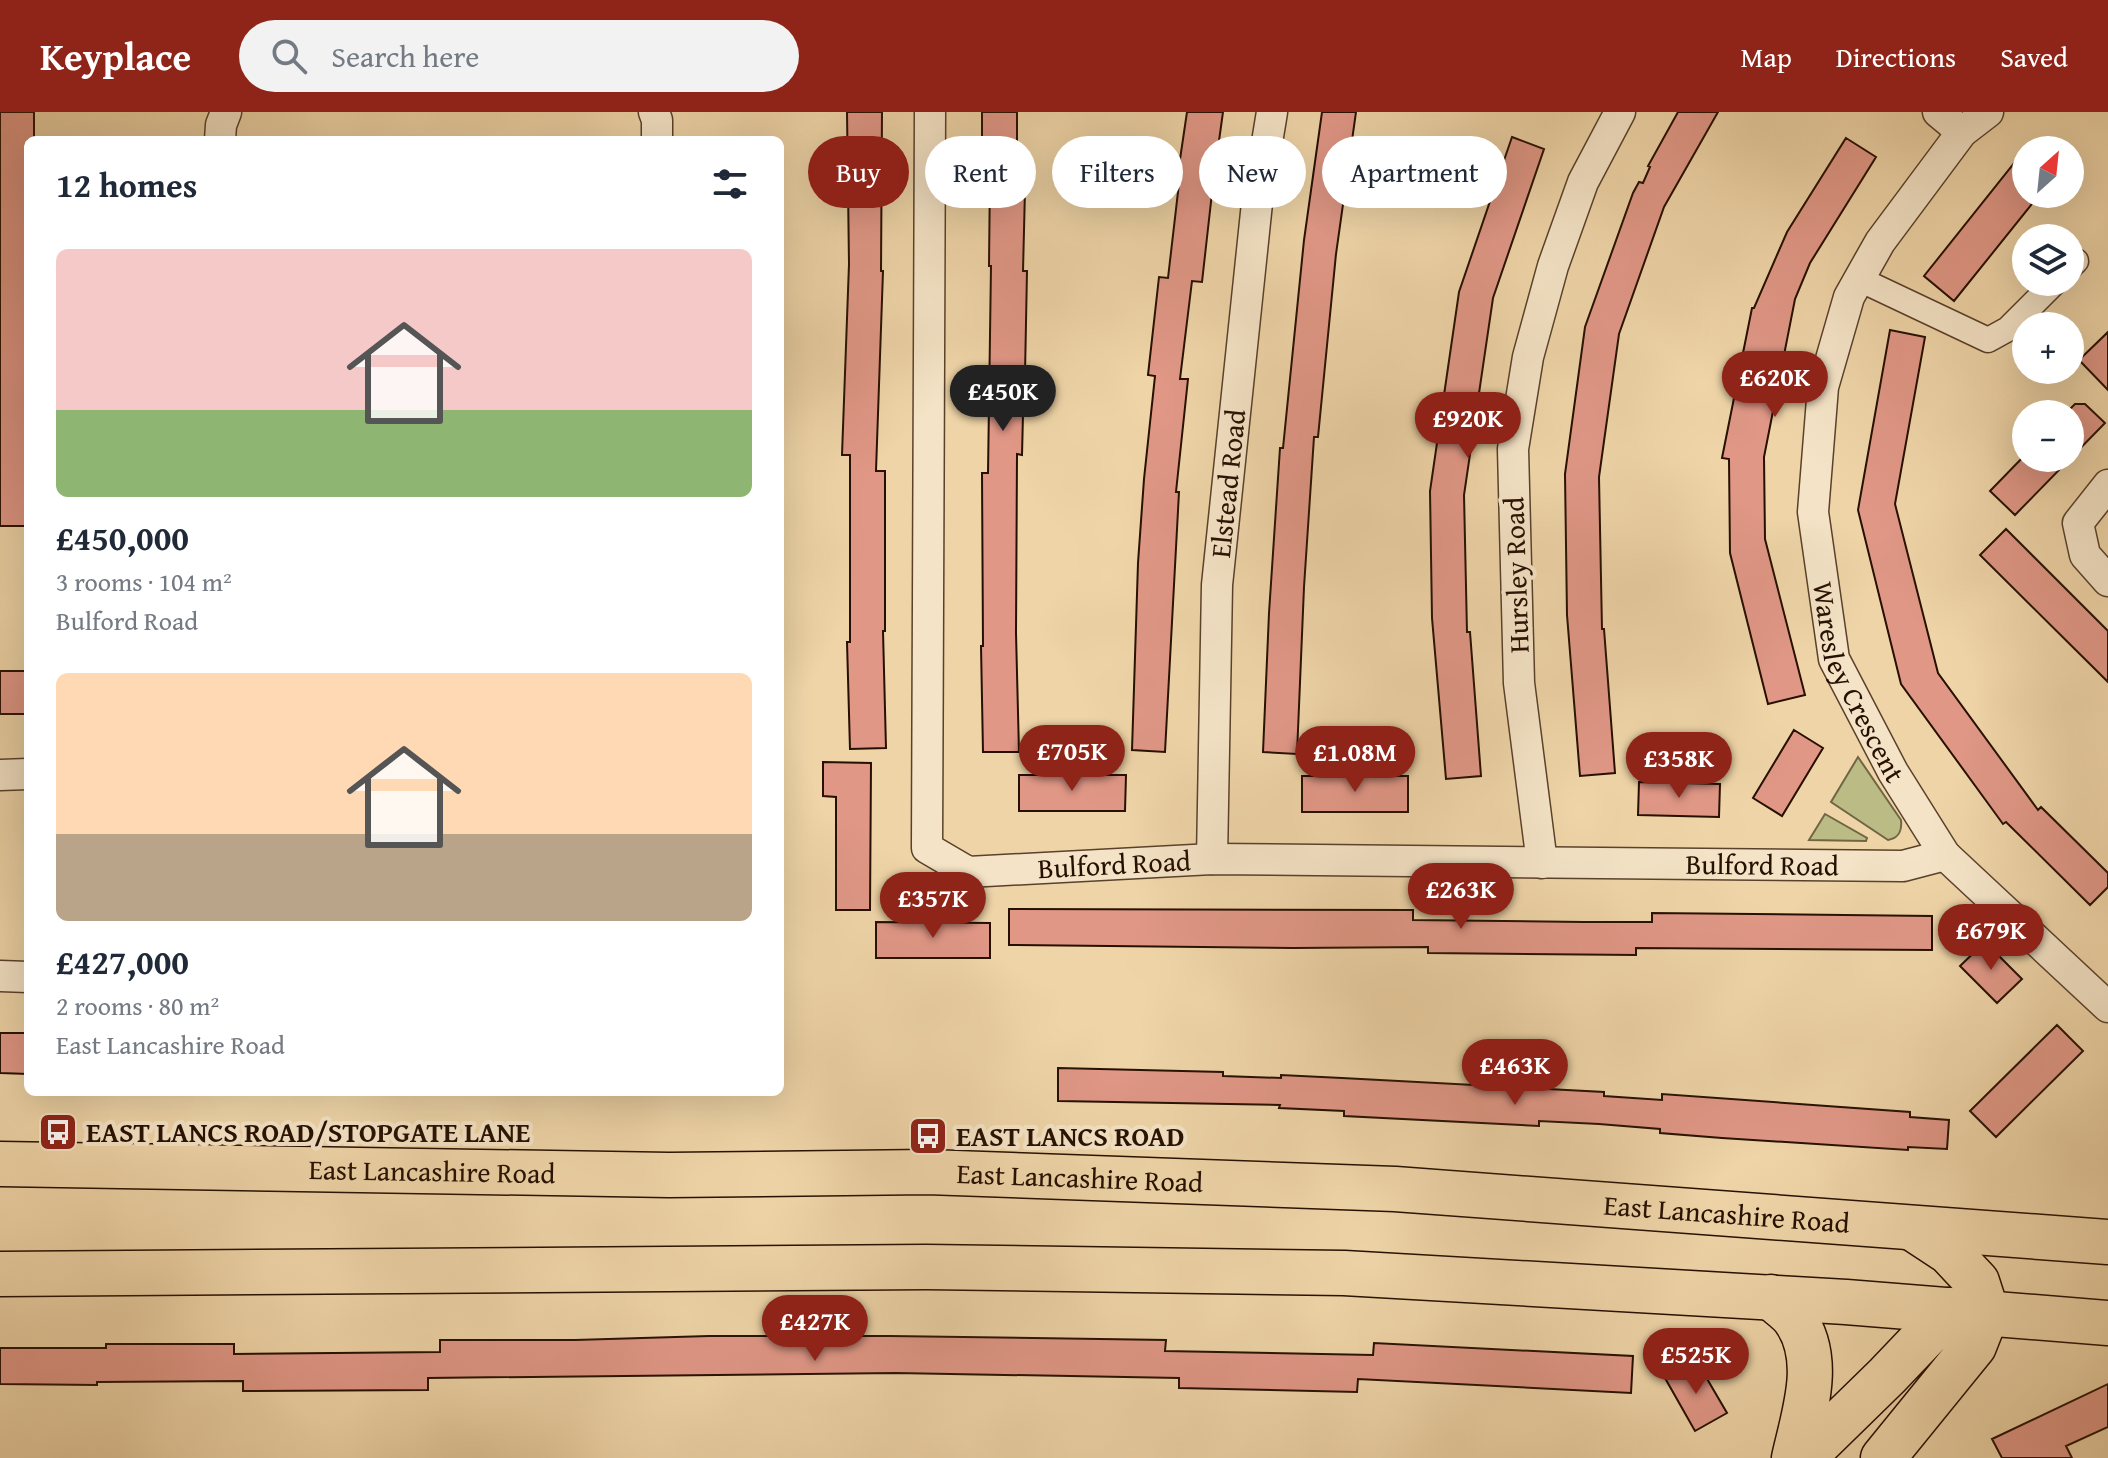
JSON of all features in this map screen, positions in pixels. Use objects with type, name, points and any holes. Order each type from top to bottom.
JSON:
[{"type":"main road","name":"East Lancashire Road","points":[[0,1164],[669,1175],[958,1173],[1395,1189],[2108,1242]]},
{"type":"main road","points":[[1883,1458],[1974,1346],[1971,1302],[1949,1252],[1914,1229]]},
{"type":"main road","points":[[1803,1458],[2038,1237]]},
{"type":"main road","points":[[0,1274],[926,1267],[1344,1273],[1771,1297],[1971,1302],[2108,1323]]},
{"type":"main road","points":[[1771,1297],[1793,1318],[1808,1345],[1811,1368],[1794,1458]]},
{"type":"street","points":[[220,136],[226,112]]},
{"type":"street","points":[[654,112],[657,136]]},
{"type":"street","name":"Bulford Road","points":[[930,112],[927,848],[968,872],[1212,859],[1903,866],[1945,855]]},
{"type":"street","name":"Elstead Road","points":[[1212,859],[1217,585],[1257,203],[1272,112]]},
{"type":"street","name":"Hursley Road","points":[[1542,863],[1519,683],[1513,449],[1528,357],[1553,266],[1583,182],[1620,112]]},
{"type":"street","points":[[1938,112],[1962,132]]},
{"type":"street","name":"Waresley Crescent","points":[[1988,112],[1962,132],[1880,242],[1849,297],[1823,387],[1813,512],[1834,659],[1893,772],[1945,855],[2108,1007]]},
{"type":"street","points":[[1859,279],[1988,340],[2008,329],[2041,296]]},
{"type":"street","points":[[2108,485],[2078,523],[2085,555],[2108,581]]},
{"type":"street","points":[[0,775],[24,774]]},
{"type":"street","points":[[0,976],[24,977]]},
{"type":"green space","points":[[1858,757],[1901,820],[1899,833],[1892,839],[1888,840],[1831,802]]},
{"type":"green space","points":[[1825,814],[1867,838],[1866,841],[1809,840]]},
{"type":"building","points":[[0,112],[34,112],[34,136],[24,136],[24,526],[0,526]]},
{"type":"building","points":[[847,112],[882,112],[882,136],[847,136]]},
{"type":"building","points":[[982,112],[1017,112],[1017,136],[982,136]]},
{"type":"building","points":[[1187,112],[1223,112],[1220,136],[1199,136],[1199,208],[1210,208],[1202,282],[1192,281],[1180,379],[1188,379],[1176,492],[1179,492],[1165,752],[1132,750],[1138,563],[1155,376],[1148,375],[1159,277],[1168,278],[1176,208],[1183,208],[1183,139]]},
{"type":"building","points":[[1322,112],[1356,112],[1353,136],[1322,136],[1322,208],[1342,208],[1318,437],[1314,437],[1297,754],[1263,752],[1280,448],[1283,448],[1304,240]]},
{"type":"building","points":[[1678,112],[1718,112],[1664,207],[1619,334],[1599,477],[1602,629],[1615,773],[1580,776],[1567,615],[1565,474],[1585,327],[1633,193],[1639,182],[1643,183],[1648,166]]},
{"type":"building","points":[[1512,137],[1544,149],[1493,298],[1464,495],[1467,632],[1470,632],[1481,776],[1446,779],[1432,618],[1430,491],[1459,292],[1488,208],[1507,208],[1507,152]]},
{"type":"building","points":[[1846,138],[1876,157],[1810,263],[1795,299],[1764,457],[1765,539],[1805,695],[1768,704],[1730,553],[1729,459],[1722,458],[1752,308],[1787,232]]},
{"type":"building","points":[[2012,166],[2012,208],[2029,208],[2016,224],[2012,224],[2012,229],[1954,301],[1924,276]]},
{"type":"building","points":[[848,208],[881,208],[883,271],[876,471],[885,471],[883,631],[886,748],[850,749],[847,642],[850,642],[850,455],[842,455]]},
{"type":"building","points":[[990,208],[1025,208],[1025,374],[1022,455],[1017,454],[1019,752],[983,752],[982,473],[988,473]]},
{"type":"building","points":[[1890,330],[1925,337],[1895,504],[1938,673],[2038,810],[2041,807],[2108,873],[2108,887],[2090,905],[2006,822],[2003,824],[1901,684],[1858,510]]},
{"type":"building","points":[[2108,332],[2108,390],[2084,365],[2084,355]]},
{"type":"building","points":[[2084,404],[2105,423],[2084,444]]},
{"type":"building","points":[[2012,468],[2012,472],[2057,472],[2015,515],[1990,491]]},
{"type":"building","points":[[2006,529],[2108,631],[2108,682],[1980,555]]},
{"type":"building","points":[[0,671],[24,671],[24,714],[0,714]]},
{"type":"building","points":[[1794,730],[1823,748],[1782,816],[1753,798]]},
{"type":"building","points":[[823,762],[871,763],[870,910],[836,910],[836,797],[823,796]]},
{"type":"building","points":[[1019,775],[1126,775],[1125,811],[1019,811]]},
{"type":"building","points":[[1302,776],[1408,776],[1408,812],[1302,812]]},
{"type":"building","points":[[1639,782],[1720,784],[1719,817],[1638,815]]},
{"type":"building","points":[[1009,909],[1413,910],[1413,920],[1584,922],[1652,922],[1652,913],[1932,916],[1932,950],[1636,948],[1636,955],[1428,953],[1428,947],[1009,945]]},
{"type":"building","points":[[876,922],[990,923],[990,958],[876,958]]},
{"type":"building","points":[[1985,942],[2022,979],[1997,1003],[1960,966]]},
{"type":"building","points":[[2057,1025],[2083,1051],[1996,1137],[1970,1111]]},
{"type":"building","points":[[0,1033],[24,1033],[24,1074],[0,1073]]},
{"type":"building","points":[[1058,1068],[1342,1078],[1604,1092],[1604,1096],[1662,1100],[1662,1094],[1910,1112],[1910,1117],[1949,1120],[1947,1149],[1908,1147],[1908,1150],[1722,1138],[1599,1124],[1539,1121],[1539,1126],[1344,1116],[1344,1111],[1279,1108],[1280,1105],[1058,1101]]},
{"type":"building","points":[[709,1336],[1166,1340],[1165,1351],[1373,1355],[1374,1343],[1633,1356],[1631,1393],[1358,1379],[1357,1392],[1179,1388],[1179,1378],[896,1373],[428,1378],[428,1390],[243,1391],[243,1381],[0,1384],[0,1348],[234,1344],[234,1354],[440,1352],[440,1340]]},
{"type":"building","points":[[1696,1360],[1727,1413],[1695,1431],[1665,1378]]},
{"type":"building","points":[[2108,1384],[2108,1427],[2066,1446],[2072,1458],[2002,1458],[1992,1439]]},
{"type":"place","name":"EAST LANCS ROAD/STOPGATE LANE","points":[[58,1132]]},
{"type":"place","name":"EAST LANCS ROAD","points":[[928,1136]]}]
